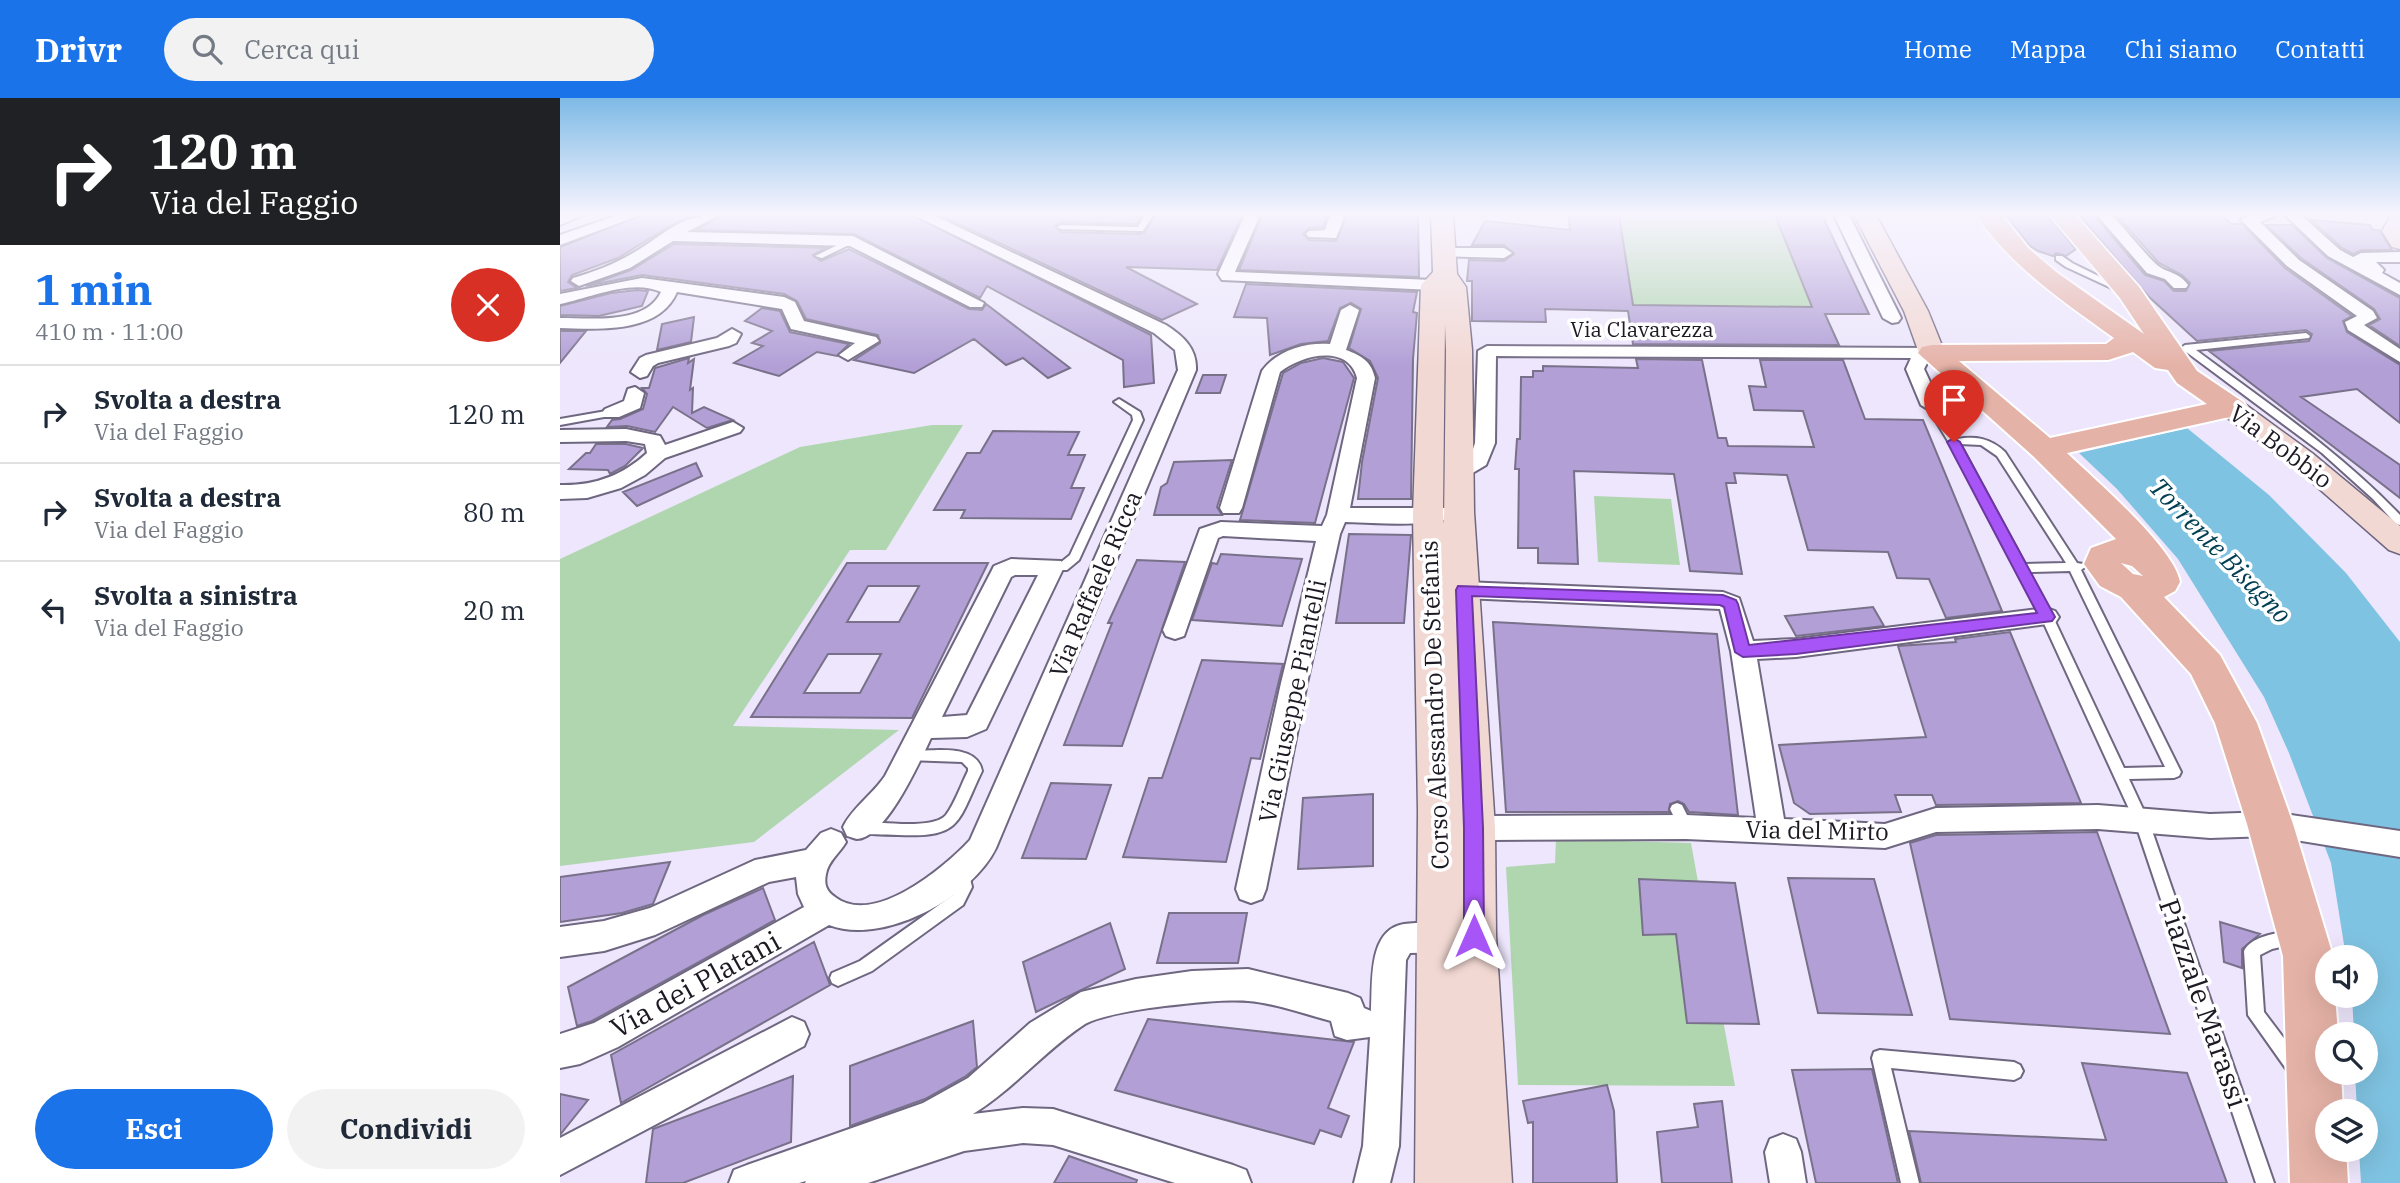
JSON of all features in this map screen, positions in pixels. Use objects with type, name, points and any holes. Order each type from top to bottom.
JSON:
[{"type":"main road","name":"Corso Alessandro De Stefanis","points":[[1441,266],[1444,513],[1438,811],[1486,1183]]},
{"type":"main road","points":[[1892,266],[1916,311],[1932,353],[2044,449],[2129,532],[2115,570],[2206,665],[2285,826],[2302,935],[2308,956],[2319,1183]]},
{"type":"main road","points":[[2033,266],[2129,337],[2180,357]]},
{"type":"main road","name":"Via Bobbio","points":[[2105,266],[2180,357],[2232,408],[2397,532]]},
{"type":"main road","name":"Corso Alessandro De Stefanis","points":[[1441,271],[1454,287],[1460,350],[1459,475],[1444,513],[1464,590],[1474,828],[1456,937],[1441,1183]]},
{"type":"main road","points":[[2088,306],[2120,314],[2135,312],[2134,300]]},
{"type":"main road","points":[[1932,353],[2108,352],[2121,348],[2129,337]]},
{"type":"main road","points":[[2044,449],[2232,408]]},
{"type":"street","points":[[560,284],[623,266]]},
{"type":"street","points":[[902,266],[976,303]]},
{"type":"street","name":"Via Raffaele Ricca","points":[[828,910],[841,916],[877,916],[915,902],[961,870],[981,848],[1188,362],[1181,344],[1160,329],[1028,266]]},
{"type":"street","points":[[1230,266],[1226,274],[1228,277],[1441,271],[1460,266]]},
{"type":"street","points":[[1866,266],[1892,318]]},
{"type":"street","points":[[2149,266],[2153,270],[2171,276],[2180,285]]},
{"type":"street","points":[[2297,266],[2367,315],[2368,318],[2354,322],[2354,326],[2400,357]]},
{"type":"street","points":[[2357,266],[2400,290]]},
{"type":"street","points":[[2370,266],[2400,283]]},
{"type":"street","points":[[560,299],[641,283],[677,287],[741,302],[779,301],[789,306],[797,324],[870,341],[848,355]]},
{"type":"street","points":[[560,323],[611,323],[644,315],[667,301],[668,288]]},
{"type":"street","points":[[1231,508],[1271,371],[1284,359],[1302,351],[1337,351],[1350,310]]},
{"type":"street","points":[[640,372],[646,362],[652,359],[723,342],[730,339],[732,334]]},
{"type":"street","name":"Via Giuseppe Piantelli","points":[[1251,889],[1294,683],[1366,378],[1359,362],[1337,351]]},
{"type":"street","name":"Via Clavarezza","points":[[1459,475],[1479,461],[1485,443],[1487,352],[1932,353]]},
{"type":"street","name":"Piazzale Marassi","points":[[1931,405],[1915,369],[1919,360],[1932,353]]},
{"type":"street","points":[[612,413],[633,404],[635,393]]},
{"type":"street","points":[[560,492],[610,485],[644,469],[658,454],[733,428]]},
{"type":"street","points":[[560,436],[626,435],[653,440],[658,454]]},
{"type":"street","points":[[1175,630],[1208,534],[1221,529],[1333,524],[1444,513]]},
{"type":"street","points":[[856,827],[884,802],[912,755],[1002,572],[1011,567],[1053,567],[977,722],[967,727],[926,728]]},
{"type":"street","points":[[1464,590],[1723,600],[1731,604],[1743,652],[1772,831]]},
{"type":"street","points":[[1743,652],[2047,617]]},
{"type":"street","name":"Via del Mirto","points":[[1490,828],[1679,826],[1885,836],[1936,820],[2098,817],[2142,822]]},
{"type":"street","points":[[2142,822],[2285,826],[2400,844]]},
{"type":"street","points":[[560,942],[604,936],[642,925],[765,869],[822,852],[810,872],[812,892],[828,910]]},
{"type":"street","name":"Via dei Platani","points":[[560,1052],[580,1047],[606,1035],[828,910]]},
{"type":"street","points":[[1372,1183],[1381,1146],[1390,960],[1393,949],[1402,939],[1456,937]]},
{"type":"street","points":[[823,1183],[932,1130],[1062,1020],[1081,1008],[1136,995],[1248,985],[1348,1009],[1347,1024],[1362,1024]]},
{"type":"street","points":[[560,1157],[792,1034]]},
{"type":"street","points":[[747,1183],[932,1130],[1010,1125],[1053,1127],[1233,1183]]},
{"type":"lane","points":[[2072,266],[2134,300]]},
{"type":"lane","points":[[2180,357],[2306,336]]},
{"type":"lane","name":"Via Bobbio","points":[[2180,357],[2308,439],[2354,477],[2397,532]]},
{"type":"lane","points":[[1053,567],[1063,567],[1075,557],[1138,421],[1137,414],[1119,402]]},
{"type":"lane","name":"Piazzale Marassi","points":[[1931,405],[1954,442],[2047,617],[2142,822],[2265,1183]]},
{"type":"lane","points":[[560,422],[612,413]]},
{"type":"lane","points":[[1954,442],[1980,438],[1990,443],[2115,570],[2174,772],[2119,774]]},
{"type":"lane","points":[[2021,568],[2115,570]]},
{"type":"lane","points":[[856,827],[936,829],[952,818],[975,771],[974,765],[965,757],[912,755]]},
{"type":"lane","points":[[838,978],[866,966],[958,900],[964,887],[961,870]]},
{"type":"lane","points":[[1910,1183],[1880,1058],[2014,1071]]},
{"type":"green space","points":[[1573,266],[1846,266],[1869,314],[1826,314],[1839,346],[1633,342],[1628,311],[1577,310]]},
{"type":"green space","points":[[932,425],[963,425],[886,550],[850,550],[733,726],[899,730],[754,842],[560,866],[560,559],[800,447]]},
{"type":"green space","points":[[1594,496],[1671,499],[1680,565],[1598,562]]},
{"type":"green space","points":[[1556,839],[1691,843],[1735,1086],[1518,1085],[1506,867],[1555,863]]},
{"type":"water","name":"Torrente Bisagno","points":[[2187,428],[2269,495],[2346,573],[2400,642],[2400,1183],[2361,1183],[2360,1162],[2378,1162],[2378,1099],[2356,1099],[2356,1085],[2378,1085],[2378,1022],[2353,1022],[2353,1008],[2378,1008],[2378,945],[2344,945],[2331,863],[2289,753],[2264,697],[2178,559],[2117,489],[2079,453]]},
{"type":"building","points":[[560,266],[597,266],[572,275],[568,282],[577,288],[560,291]]},
{"type":"building","points":[[638,266],[882,266],[969,309],[982,310],[986,304],[1070,368],[1048,378],[1023,358],[1006,365],[974,339],[914,373],[854,360],[880,343],[878,335],[806,319],[797,301],[784,294],[642,275],[586,286]]},
{"type":"building","points":[[916,266],[1013,266],[1151,335],[1154,383],[1124,387],[1123,360],[987,286],[980,298]]},
{"type":"building","points":[[1047,266],[1219,266],[1217,270],[1126,267],[1197,304],[1162,320]]},
{"type":"building","points":[[1241,266],[1419,266],[1419,277],[1239,270]]},
{"type":"building","points":[[1468,266],[1627,266],[1633,305],[1812,307],[1795,266],[1846,266],[1869,314],[1825,314],[1839,345],[1633,344],[1628,311],[1545,309],[1546,322],[1472,321],[1472,281],[1467,281]]},
{"type":"building","points":[[2122,266],[2137,266],[2145,275],[2164,281],[2174,291],[2186,291],[2190,283],[2182,275],[2164,266],[2283,266],[2352,316],[2343,321],[2347,332],[2400,365],[2400,423],[2357,389],[2301,397],[2400,465],[2400,498],[2209,351],[2309,341],[2312,334],[2306,330],[2197,341],[2148,296]]},
{"type":"building","points":[[2312,266],[2341,266],[2400,298],[2400,346],[2369,325],[2380,319],[2374,309]]},
{"type":"building","points":[[1246,284],[1417,292],[1413,312],[1417,313],[1413,359],[1411,499],[1358,499],[1378,378],[1370,361],[1349,348],[1361,309],[1351,303],[1340,308],[1328,341],[1301,344],[1270,355],[1267,318],[1234,317]]},
{"type":"building","points":[[648,291],[642,306],[599,316],[560,315],[560,306],[611,293]]},
{"type":"building","points":[[762,308],[780,311],[790,332],[849,344],[837,356],[817,352],[779,376],[734,363],[763,346],[752,343],[772,331],[745,321]]},
{"type":"building","points":[[694,317],[691,342],[657,350],[662,324]]},
{"type":"building","points":[[560,331],[586,331],[560,363]]},
{"type":"building","points":[[689,358],[688,363],[694,359],[690,390],[693,388],[692,413],[704,407],[733,420],[707,428],[673,407],[655,432],[627,426],[607,427],[612,420],[643,409],[647,394],[642,388],[649,388],[655,368]]},
{"type":"building","points":[[1323,358],[1343,362],[1354,378],[1315,523],[1240,520],[1283,373],[1301,363]]},
{"type":"building","points":[[1636,359],[1702,360],[1718,438],[1726,438],[1728,446],[1814,447],[1803,411],[1754,410],[1749,386],[1766,387],[1760,360],[1843,360],[1865,419],[1923,420],[2002,611],[1946,618],[1929,579],[1897,578],[1888,552],[1808,550],[1787,475],[1734,473],[1736,483],[1726,483],[1742,574],[1690,571],[1674,474],[1574,471],[1578,564],[1538,563],[1538,548],[1518,548],[1519,469],[1515,469],[1517,439],[1520,439],[1521,377],[1533,377],[1533,371],[1543,371],[1543,366],[1638,368]]},
{"type":"building","points":[[1203,375],[1226,375],[1220,393],[1196,393]]},
{"type":"building","points":[[993,431],[1079,432],[1068,455],[1085,455],[1071,488],[1084,488],[1071,519],[961,518],[965,510],[934,510],[967,453],[980,453]]},
{"type":"building","points":[[596,444],[626,444],[643,448],[625,466],[610,474],[608,470],[569,469],[586,453],[590,453]]},
{"type":"building","points":[[1232,460],[1217,507],[1222,515],[1154,515],[1161,487],[1167,483],[1174,462]]},
{"type":"building","points":[[696,463],[702,476],[637,506],[623,492]]},
{"type":"building","points":[[1349,534],[1411,535],[1404,623],[1336,623]]},
{"type":"building","points":[[1221,554],[1302,559],[1282,626],[1192,620],[1212,563],[1217,564]]},
{"type":"building","points":[[1137,560],[1185,562],[1122,746],[1064,745],[1112,623],[1108,623]]},
{"type":"building","points":[[847,563],[988,563],[912,718],[751,717]],"holes":[[[868,586],[919,586],[899,622],[847,622]],[[828,654],[881,654],[860,693],[804,693]]]},
{"type":"building","points":[[1873,607],[1884,626],[1796,636],[1785,616]]},
{"type":"building","points":[[1493,622],[1717,634],[1738,815],[1689,812],[1684,804],[1678,801],[1670,804],[1669,812],[1506,812]]},
{"type":"building","points":[[2010,632],[2081,803],[1936,805],[1932,795],[1895,795],[1901,812],[1810,814],[1794,803],[1779,745],[1926,737],[1898,646],[1956,642],[1955,639]]},
{"type":"building","points":[[1202,660],[1283,664],[1260,759],[1251,758],[1226,862],[1123,857],[1149,778],[1162,778]]},
{"type":"building","points":[[1051,783],[1111,785],[1086,859],[1022,858]]},
{"type":"building","points":[[1373,794],[1373,866],[1298,869],[1303,798]]},
{"type":"building","points":[[2097,832],[2170,1034],[1950,1019],[1910,843],[1936,835]]},
{"type":"building","points":[[670,862],[653,904],[622,913],[560,922],[560,877]]},
{"type":"building","points":[[1788,878],[1874,879],[1912,1015],[1818,1013]]},
{"type":"building","points":[[1639,879],[1735,883],[1759,1024],[1687,1023],[1676,934],[1643,935]]},
{"type":"building","points":[[763,888],[775,920],[592,1021],[577,1026],[568,987],[703,915]]},
{"type":"building","points":[[1169,913],[1247,913],[1238,963],[1157,963]]},
{"type":"building","points":[[2220,922],[2260,934],[2242,949],[2242,968],[2224,962]]},
{"type":"building","points":[[1110,923],[1125,969],[1036,1012],[1023,962]]},
{"type":"building","points":[[814,942],[830,985],[621,1103],[611,1055]]},
{"type":"building","points":[[1148,1019],[1354,1042],[1328,1108],[1349,1116],[1341,1137],[1320,1130],[1314,1144],[1115,1090]]},
{"type":"building","points":[[973,1021],[977,1067],[925,1099],[850,1126],[850,1066]]},
{"type":"building","points":[[2082,1063],[2187,1073],[2227,1183],[1921,1183],[1909,1131],[2106,1140]]},
{"type":"building","points":[[1872,1069],[1898,1183],[1816,1183],[1792,1070]]},
{"type":"building","points":[[793,1076],[791,1142],[683,1183],[646,1183],[653,1129]]},
{"type":"building","points":[[1607,1085],[1614,1111],[1617,1183],[1533,1183],[1533,1122],[1528,1123],[1523,1101]]},
{"type":"building","points":[[560,1094],[588,1100],[560,1135]]},
{"type":"building","points":[[1722,1101],[1732,1183],[1662,1183],[1657,1132],[1698,1127],[1694,1104]]},
{"type":"building","points":[[1069,1156],[1137,1180],[1136,1183],[1054,1183]]},
{"type":"route","points":[[1474,936],[1474,828],[1464,590],[1723,600],[1731,604],[1743,652],[2047,617],[1954,442]]}]
